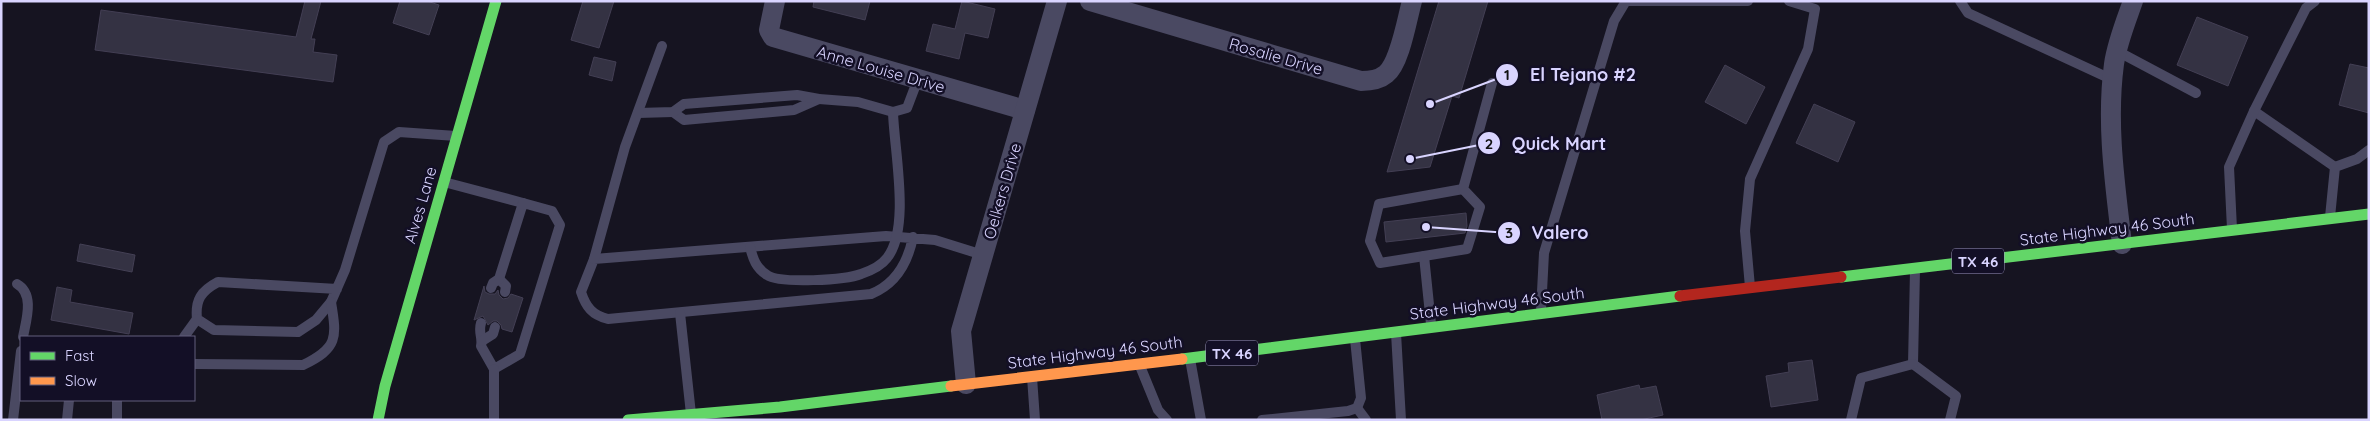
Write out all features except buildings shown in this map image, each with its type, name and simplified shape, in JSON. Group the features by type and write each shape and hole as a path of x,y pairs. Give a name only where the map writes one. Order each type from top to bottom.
{"main road":[{"name":"Alves Lane","path":"378,420 385,386 496,1"},
{"name":"State Highway 46 South","path":"628,420 780,407 1032,376 1140,365 1432,328 1541,312 1750,289 2369,214"}],"street":[{"name":"Anne Louise Drive","path":"775,1 768,30 773,37 1025,110"},
{"name":"Oelkers Drive","path":"966,384 961,331 1057,1"},
{"name":"Rosalie Drive","path":"1090,1 1361,82 1374,80 1387,74 1394,64 1412,1"},
{"path":"2122,244 2112,152 2110,110 2117,51 2133,1"}],"lane":[{"path":"1541,312 1544,253 1614,22 1626,1 1748,1"},
{"path":"1750,289 1744,231 1750,179 1808,49 1819,5 1789,1"},
{"path":"1960,1 1968,14 2113,80"},
{"path":"2232,230 2229,167 2254,111 2306,8 2315,1"},
{"path":"662,46 625,147 594,259 581,292 585,304 595,315 608,319 871,294 890,284 900,271 910,254 913,237"},
{"path":"2117,51 2196,93"},
{"path":"638,114 673,112 684,104 797,95 858,102 893,112 907,108 918,79"},
{"path":"1463,189 1492,84"},
{"path":"673,112 684,120 794,110 819,99"},
{"path":"2254,111 2335,167"},
{"path":"750,247 757,267 769,276 782,280 805,281 859,275 872,270 887,258 896,237 901,208 893,112"},
{"path":"197,319 214,330 298,332 316,320 331,302 346,270 384,142 399,132 457,136"},
{"path":"2335,167 2357,159 2369,150"},
{"path":"2330,219 2335,167"},
{"path":"443,181 552,211 560,225 520,354 494,369"},
{"path":"1463,189 1480,207 1467,249 1380,263 1370,242 1379,204 1463,189"},
{"path":"492,288 493,283 499,279 523,203"},
{"path":"594,259 896,237 934,240 983,255"},
{"path":"1424,256 1432,328"},
{"path":"1913,364 1915,269"},
{"path":"499,279 506,286 504,292"},
{"path":"185,336 197,319 195,304 204,290 218,282 337,288"},
{"path":"17,284 27,294 28,306 23,336"},
{"path":"195,364 303,365 318,358 332,344 336,330 331,302"},
{"path":"680,313 691,414"},
{"path":"481,322 478,332 482,341 481,346 494,369 494,420"},
{"path":"482,341 492,334 494,327"},
{"path":"1396,332 1401,420"},
{"path":"1262,420 1311,417 1357,408 1361,398 1355,338"},
{"path":"1190,358 1201,420"},
{"path":"13,420 20,360"},
{"path":"1851,420 1861,378 1913,364"},
{"path":"1913,364 1956,396 1950,420"},
{"path":"1140,365 1158,410 1167,420"},
{"path":"1032,376 1034,420"},
{"path":"66,420 69,401"},
{"path":"117,420 118,401"},
{"path":"1357,408 1366,420"}],"traffic: fast":[{"path":"378,420 385,386 496,1"},
{"path":"1841,277 2369,214"},
{"path":"1182,359 1680,296"},
{"path":"628,420 780,407 951,386"}],"traffic: slow":[{"path":"951,386 1182,359"}],"traffic: jam":[{"path":"1680,296 1841,277"}],"place":[{"name":"El Tejano #2","path":"1430,104"},
{"name":"Quick Mart","path":"1410,159"},
{"name":"Valero","path":"1426,227"}]}
